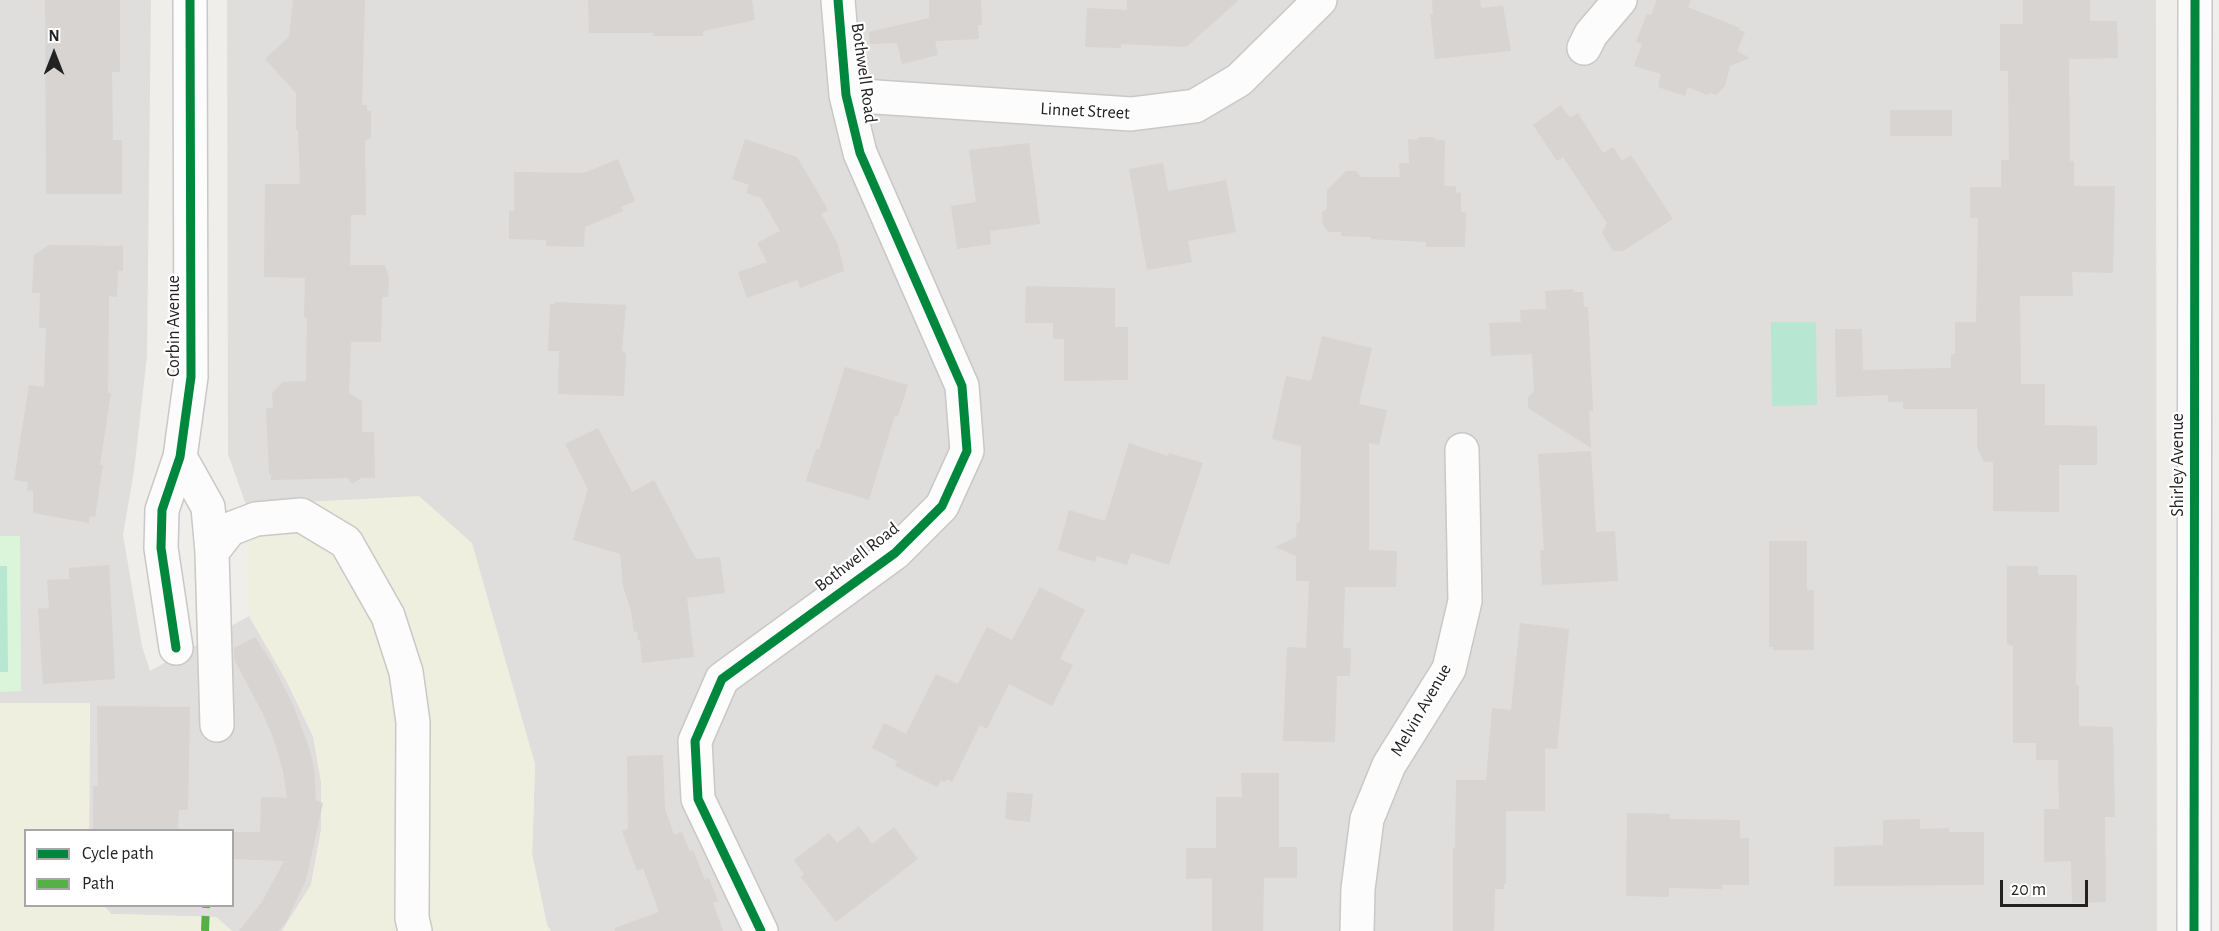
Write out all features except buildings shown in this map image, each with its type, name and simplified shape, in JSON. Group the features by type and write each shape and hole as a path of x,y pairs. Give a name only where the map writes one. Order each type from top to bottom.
{"street":[{"name":"Corbin Avenue","path":"176,648 161,538 162,510 180,457 191,377 190,0"},
{"name":"Bothwell Road","path":"761,931 698,799 695,741 722,679 895,553 942,506 967,451 962,386 860,153 846,95 838,0"},
{"name":"Linnet Street","path":"846,95 1131,114 1195,105 1239,80 1320,0"},
{"path":"1584,48 1591,34 1620,0"},
{"name":"Shirley Avenue","path":"2195,0 2207,437 2198,927"},
{"name":"Melvin Avenue","path":"1357,931 1358,889 1367,819 1389,765 1449,669 1464,601 1462,450"},
{"path":"180,457 208,507 212,552 217,725"},
{"path":"212,552 230,529 256,519 301,515 346,542 388,616 406,672 413,722 412,918 415,931"}],"shaded area":[{"path":"0,0 151,0 147,356 134,471 123,535 142,646 150,671 249,616 286,680 313,736 321,781 321,831 311,885 282,931 232,931 216,917 111,914 105,907 234,907 234,829 89,829 90,703 0,703"},
{"path":"227,0 2156,0 2157,931 551,931 547,925 532,854 535,764 246,505 228,454"}],"green space":[{"path":"1771,322 1816,322 1817,405 1772,406"},
{"path":"419,496 472,543 535,764 532,854 547,925 551,931 282,931 311,885 321,831 321,781 313,736 286,680 249,616 246,505"},
{"path":"0,536 20,536 21,691 0,692"},
{"path":"0,566 7,566 8,672 0,672"},
{"path":"0,703 90,703 89,829 24,829 24,907 105,907 111,914 216,917 232,931 0,931"}],"marked path":[{"path":"205,931 206,907"}],"cycle path":[{"path":"176,648 161,548 162,510 180,457 191,377 190,0"},
{"path":"761,931 698,799 695,741 722,679 895,553 942,506 967,451 962,386 860,153 846,95 838,0"},
{"path":"2194,931 2195,0"}]}
